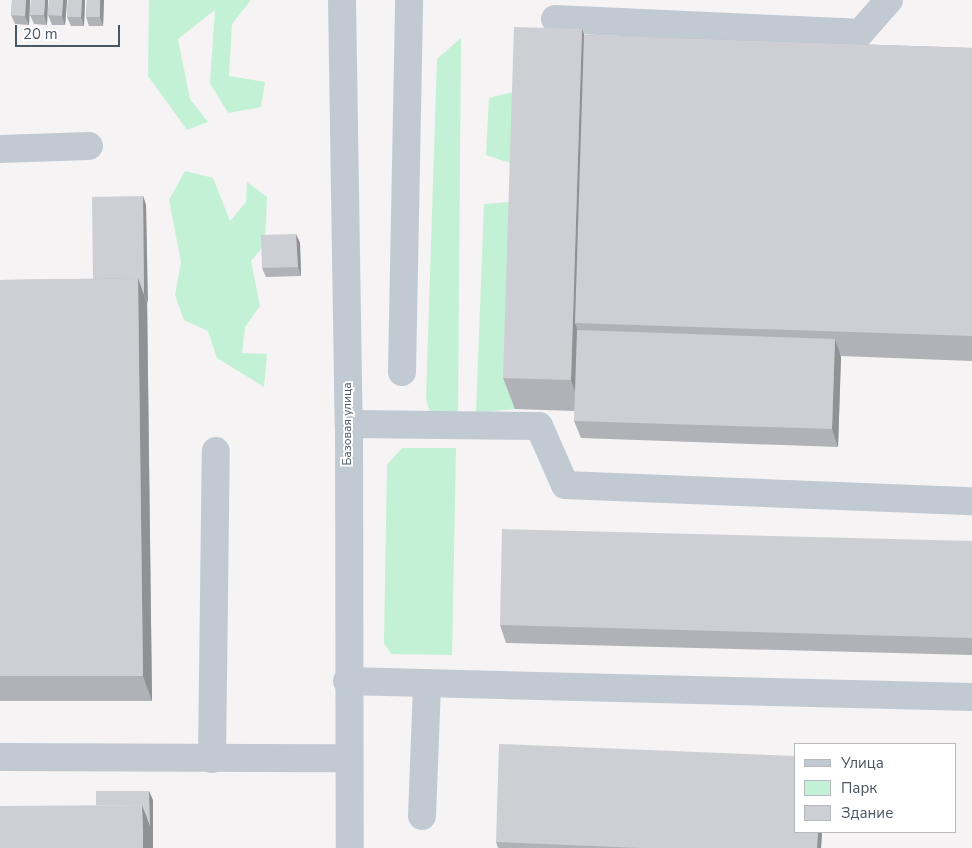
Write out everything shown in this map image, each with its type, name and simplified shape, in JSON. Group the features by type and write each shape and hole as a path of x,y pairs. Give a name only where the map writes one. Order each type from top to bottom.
{"street":[{"name":"Базовая улица","path":"342,0 348,424 347,681 350,848"},
{"path":"402,372 410,0"},
{"path":"555,20 860,33 890,0"},
{"path":"0,149 89,146"},
{"path":"348,424 539,426 564,485 972,502"},
{"path":"212,759 216,451"},
{"path":"347,681 972,697"},
{"path":"422,816 427,683"},
{"path":"0,757 348,758"}],"green space":[{"path":"149,0 251,0 232,24 229,76 265,82 261,107 228,113 210,83 215,10 178,39 190,99 208,122 187,130 148,76"},
{"path":"461,38 458,412 430,412 426,399 437,59"},
{"path":"525,89 522,167 486,155 489,98"},
{"path":"185,171 213,178 230,221 246,202 247,182 267,197 265,244 251,261 260,306 245,327 242,353 267,354 264,387 217,358 208,331 184,320 175,295 181,262 169,200"},
{"path":"521,201 515,409 476,413 484,204"},
{"path":"402,448 456,448 452,655 391,654 384,643 387,465"}],"building":[{"path":"12,0 26,0 25,16 11,15"},
{"path":"31,0 45,0 44,15 30,15"},
{"path":"49,0 63,0 62,16 48,15"},
{"path":"68,0 82,0 81,17 67,17"},
{"path":"87,0 100,0 100,17 86,17"},
{"path":"514,27 582,29 571,380 503,378"},
{"path":"584,35 972,48 972,336 575,323"},
{"path":"143,196 144,294 138,278 93,279 92,197"},
{"path":"296,234 298,267 262,268 261,235"},
{"path":"138,278 143,676 0,676 0,280"},
{"path":"577,330 835,339 832,429 574,421"},
{"path":"502,529 972,541 972,638 500,625"},
{"path":"499,744 794,756 794,833 818,833 817,848 640,848 496,842"},
{"path":"96,791 149,791 150,826 142,805 96,805"},
{"path":"142,805 143,848 0,848 0,806"}]}
